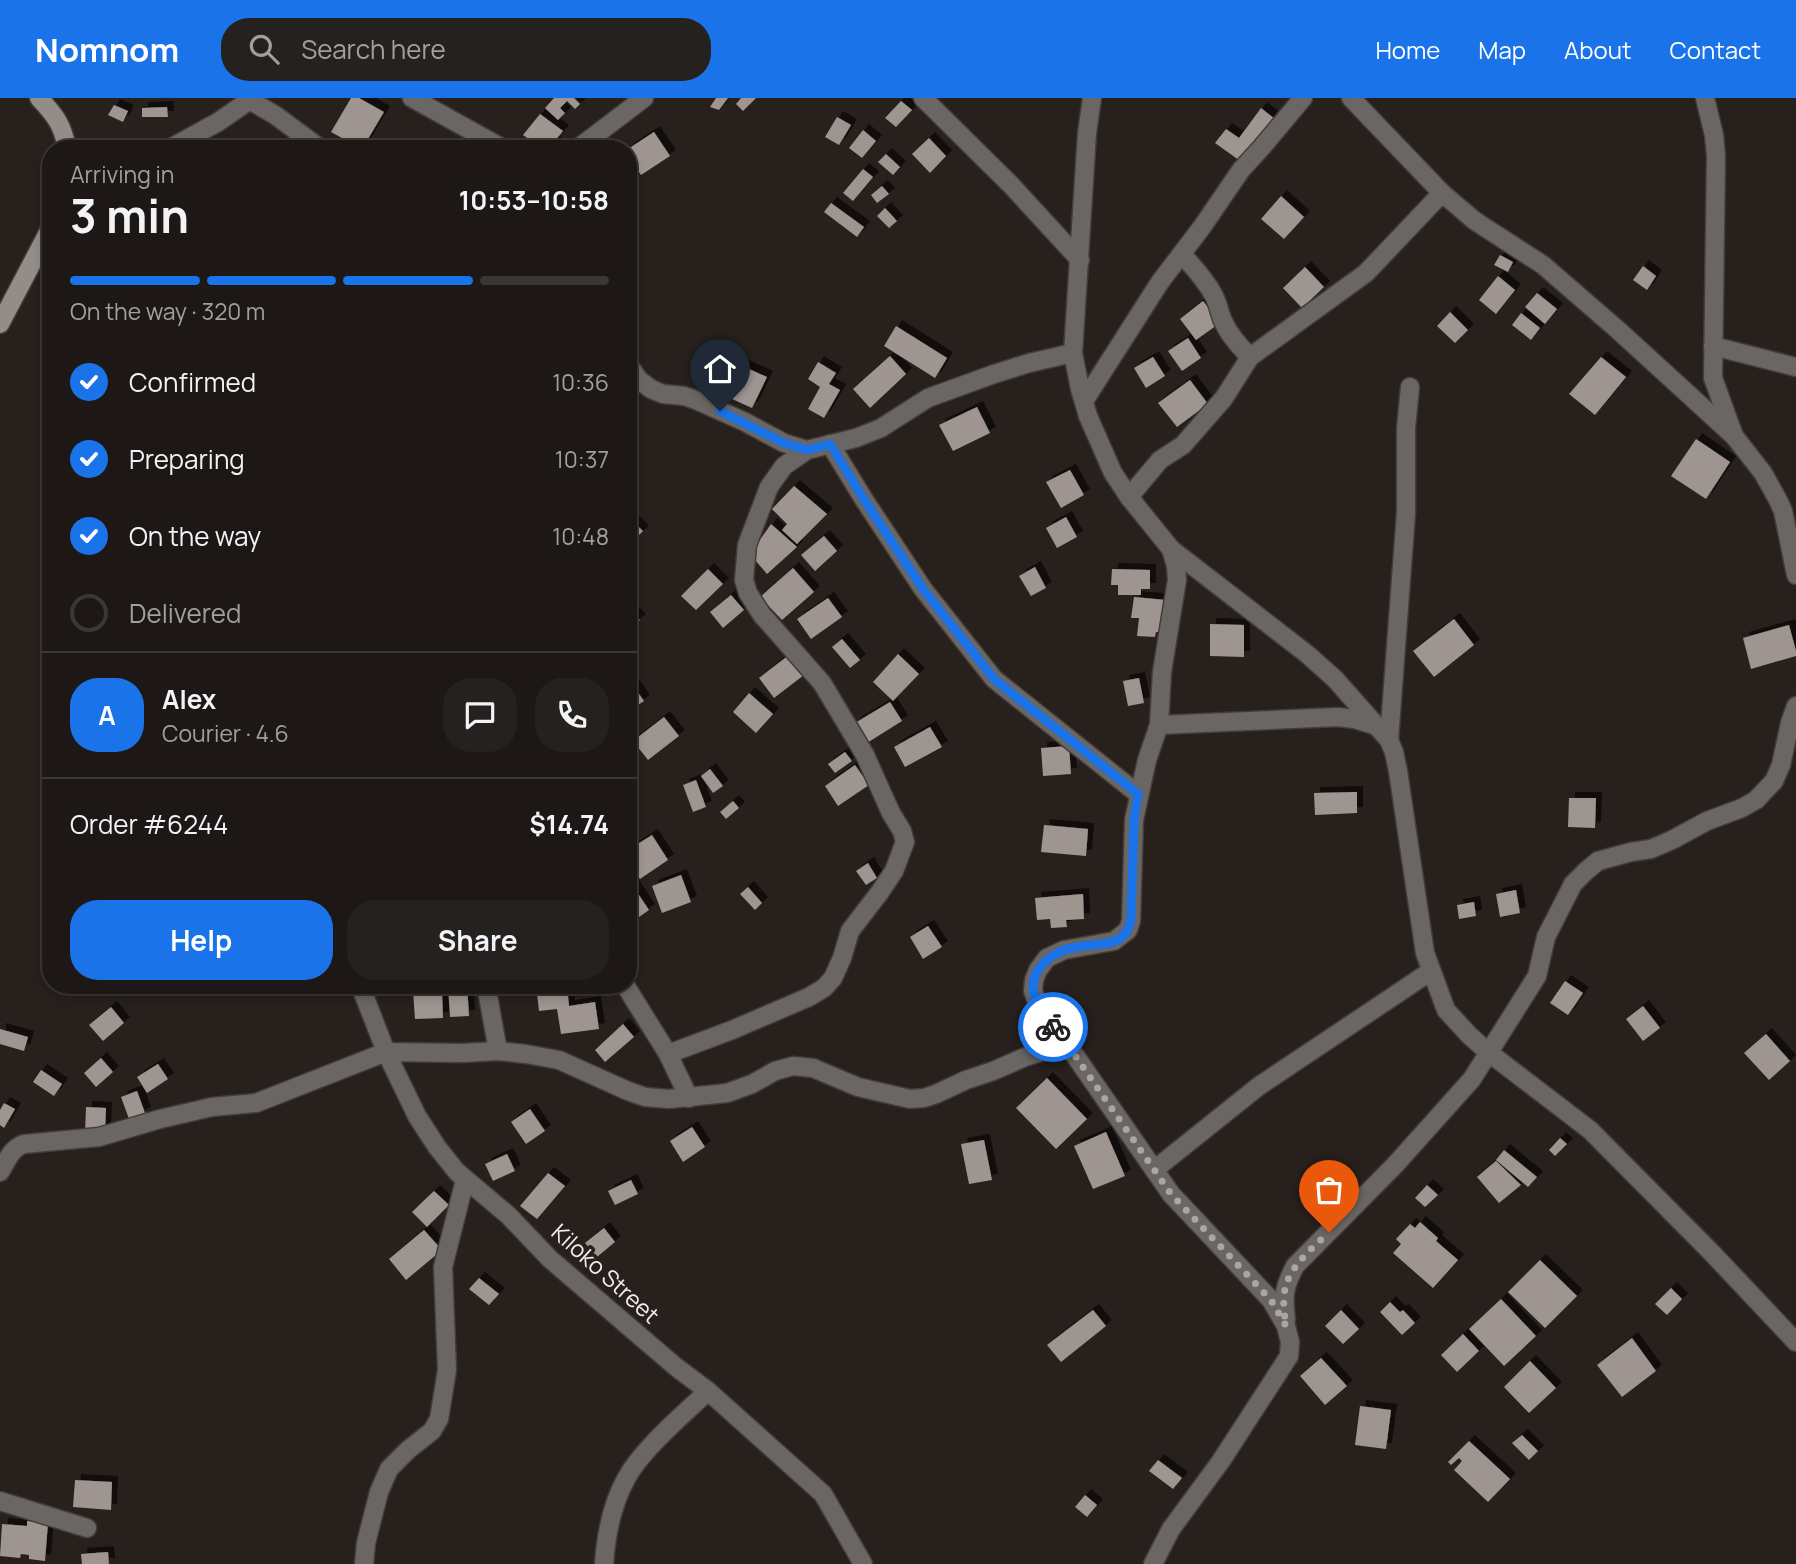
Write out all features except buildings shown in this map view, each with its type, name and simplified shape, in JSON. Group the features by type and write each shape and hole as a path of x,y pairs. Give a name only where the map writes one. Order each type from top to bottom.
{"main road":[{"path":"38,98 57,117 66,140"},
{"path":"0,324 42,244"}],"street":[{"path":"55,98 57,117"},
{"path":"412,98 488,140"},
{"path":"589,140 644,98"},
{"path":"923,98 1011,185 1080,260"},
{"path":"1093,98 1087,133 1073,353 1084,401 1113,472 1129,497 1171,549 1307,654 1335,679 1383,733 1394,752 1398,771 1425,953 1446,1010 1488,1052 1590,1130 1695,1235 1796,1342"},
{"path":"1084,401 1160,282 1241,170 1303,98"},
{"path":"1351,98 1442,193 1475,221 1543,265 1734,436 1763,473 1783,511 1796,575"},
{"path":"1705,98 1716,156 1713,378 1734,436"},
{"path":"185,140 252,99 309,140"},
{"path":"1129,497 1160,460 1183,445 1224,398 1250,357 1366,274 1442,193"},
{"path":"1182,254 1206,281 1216,298 1227,329 1250,357"},
{"path":"1713,346 1796,367"},
{"path":"667,1054 732,1030 824,988 833,978 850,931 894,871 905,842 865,755 822,683 762,615 748,593 744,580 747,545 769,487 784,466 807,450 856,438 881,428 928,398 1029,363 1073,353"},
{"path":"637,377 651,389 696,400 784,443 807,450"},
{"path":"1383,733 1406,513 1406,428 1410,387"},
{"path":"830,444 923,589 994,679 1138,794"},
{"path":"1171,549 1177,580 1164,661 1159,725 1138,794 1134,820 1131,920 1128,930 1114,942 1078,946 1047,958 1038,970 1033,991 1046,1018 1171,1194 1271,1300 1286,1326"},
{"path":"1153,1564 1171,1529 1222,1461 1289,1356 1290,1342 1283,1296 1295,1266 1395,1165 1472,1079 1537,976 1546,937 1573,884 1598,861 1623,853 1651,849 1672,841 1707,821 1756,800 1774,781 1781,765 1796,706"},
{"path":"1159,725 1338,717 1354,719 1383,733"},
{"path":"1154,1170 1259,1086 1431,971"},
{"name":"Kiloko Street","path":"363,994 386,1052 417,1116 437,1147 465,1180 508,1215 550,1259 708,1391 823,1494 863,1564"},
{"path":"488,994 498,1051"},
{"path":"630,994 667,1054 689,1098"},
{"path":"0,1172 16,1146 99,1137 212,1107 256,1102 386,1052 498,1051 559,1060 628,1091 645,1097 669,1099 727,1093 752,1084 775,1071 793,1066 813,1068 859,1087 910,1099 936,1094 1025,1057 1067,1044"},
{"path":"363,1564 379,1492 389,1469 432,1431 439,1419 447,1370 443,1267 465,1180"},
{"path":"604,1564 612,1517 627,1477 647,1452 708,1391"},
{"path":"0,1501 87,1528"}],"way so far":[{"path":"1053,1027 1171,1194 1271,1300 1286,1326 1283,1296 1288,1280 1295,1266 1329,1232"}],"route":[{"path":"720,411 784,443 807,450 830,444 923,589 994,679 1138,794 1134,820 1131,920 1128,930 1114,942 1078,946 1047,958 1038,970 1033,991 1053,1027"}]}
